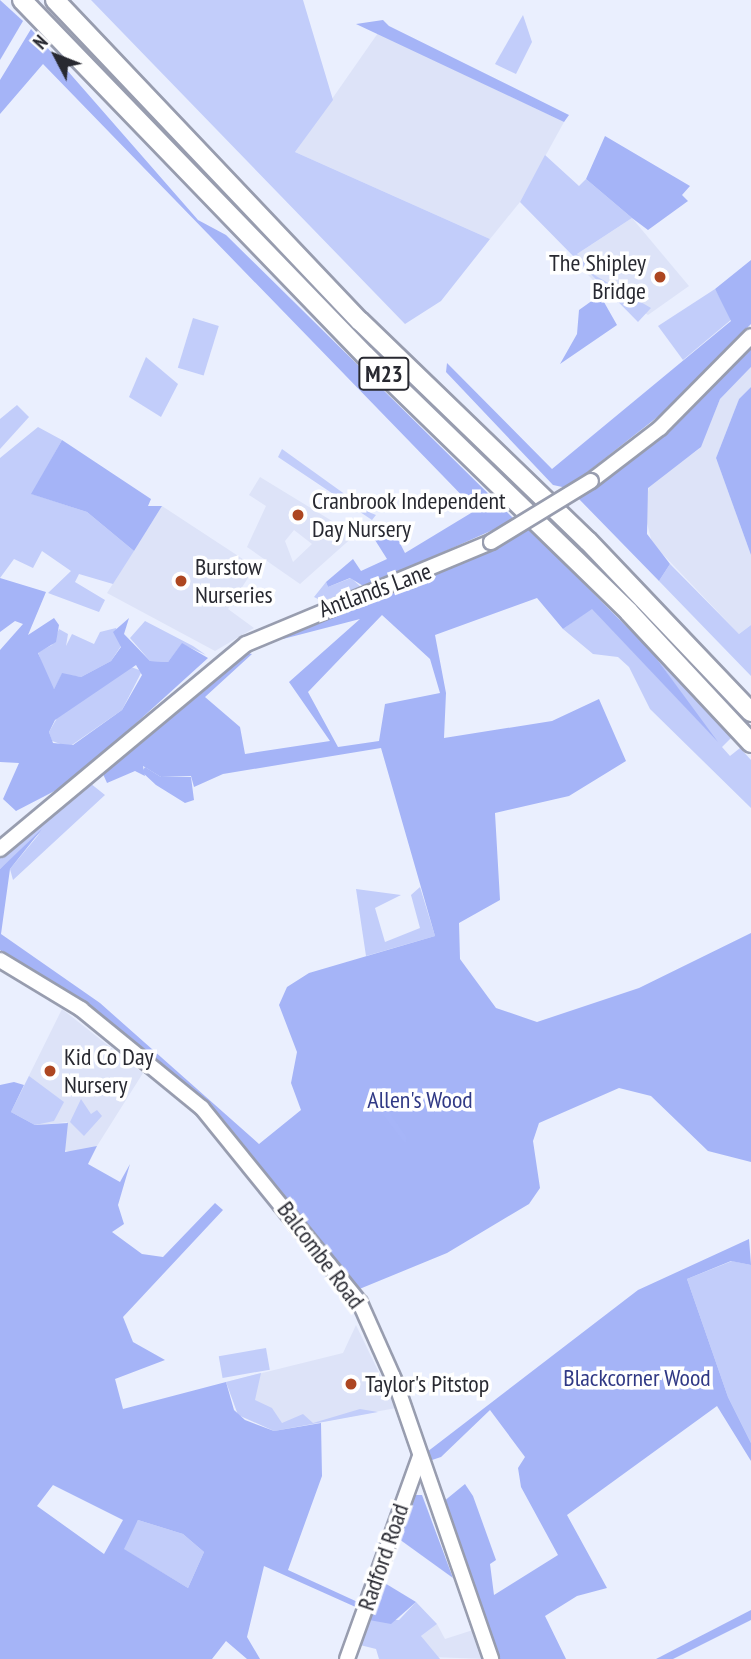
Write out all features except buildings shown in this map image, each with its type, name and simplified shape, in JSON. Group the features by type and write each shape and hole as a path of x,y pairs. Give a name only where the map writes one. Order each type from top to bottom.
{"highway":[{"name":"M23","path":"22,0 355,346 629,612 751,743"},
{"name":"M23","path":"55,0 360,321 597,550 751,712"}],"main road":[{"name":"Antlands Lane","path":"0,849 246,644 491,542 591,481 660,428 751,336"},
{"name":"Balcombe Road","path":"0,960 124,1041 202,1108 254,1168 363,1307 420,1456 491,1659"},
{"name":"Radford Road","path":"347,1659 420,1456"},
{"path":"407,1486 429,1486"}],"shaded area":[{"path":"91,0 303,0 333,100 295,152 490,239 441,301 405,324"},
{"path":"523,15 532,42 516,74 495,64"},
{"path":"378,33 564,122 520,202 490,239 295,152"},
{"path":"545,155 579,186 586,179 632,218 577,254 596,276 651,308 638,322 520,202"},
{"path":"632,218 689,286 648,315 594,281 571,258"},
{"path":"715,289 732,319 683,360 658,326"},
{"path":"193,318 219,326 204,376 178,368"},
{"path":"146,357 178,384 161,417 129,397"},
{"path":"751,367 751,387 739,399 716,458 751,555 751,625 739,634 652,543 645,515 649,485 699,449 720,399"},
{"path":"17,405 29,417 0,449 0,419"},
{"path":"38,427 62,440 32,494 87,512 134,551 113,584 79,574 75,582 105,600 99,612 48,593 71,571 42,551 33,568 14,559 0,578 0,458"},
{"path":"282,449 376,515 372,520 278,457"},
{"path":"260,477 355,535 300,584 247,547 266,506 249,495","holes":["294,530 312,544 293,562 285,541"]},
{"name":"Burstow Nurseries","path":"162,506 255,567 228,609 254,628 215,651 107,593"},
{"path":"670,564 739,634 751,625 751,676 659,581"},
{"path":"351,578 362,588 322,601 314,597 326,582 328,587"},
{"path":"592,608 710,733 651,651 665,665 731,738 722,747 730,756 740,748 751,760 751,808 650,709 629,667 618,657 593,654 563,629"},
{"path":"145,621 206,655 182,644 168,662 150,661 130,638"},
{"path":"116,628 121,646 111,661 81,677 62,674 54,689 49,685 38,652 52,645 59,629 68,634 66,646 72,634 94,644 100,632"},
{"path":"131,667 142,671 122,710 69,747 52,741 49,732 57,718"},
{"path":"145,767 161,777 191,777 194,800 185,803 156,785 142,772"},
{"path":"90,783 105,795 13,880 10,869 40,833 0,869 0,858"},
{"path":"420,887 435,936 366,956 356,889 401,895 375,908 385,942 420,928 411,895"},
{"path":"62,1009 143,1073 97,1146 78,1154 64,1150 67,1122 39,1125 11,1112"},
{"path":"29,1076 64,1102 54,1121 35,1125 11,1112"},
{"path":"377,1095 407,1138 405,1143 374,1103"},
{"path":"81,1099 91,1114 97,1110 102,1116 84,1136 70,1122"},
{"path":"732,1261 751,1265 751,1443 728,1397 687,1279"},
{"path":"356,1325 396,1408 274,1431 226,1382 343,1353"},
{"path":"266,1348 270,1370 223,1378 219,1356"},
{"path":"261,1373 255,1400 272,1408 282,1423 303,1414 313,1423 360,1409 378,1412 274,1431 238,1415 226,1382"},
{"path":"138,1520 183,1534 204,1552 188,1588 123,1549"},
{"path":"416,1602 437,1624 421,1636 440,1659 379,1659 376,1649 360,1645 369,1620 399,1620"},
{"path":"437,1624 445,1639 473,1630 485,1659 432,1657 421,1636"}],"green space":[{"path":"0,0 23,21 0,60"},
{"path":"383,20 389,26 569,115 564,122 356,24"},
{"path":"31,29 198,220 226,235 515,520 365,587 350,578 328,587 326,582 353,559 361,571 387,559 375,540 391,526 405,553 476,510 43,64 0,114 0,80"},
{"path":"605,136 690,186 682,195 688,201 648,230 632,218 586,179"},
{"path":"751,260 751,324 660,415 567,488 553,485 446,372 447,363 552,469 731,321 715,289"},
{"path":"600,295 617,325 560,364 577,334 579,310"},
{"path":"751,343 751,367 720,399 701,447 648,488 647,534 670,564 659,581 578,498 671,427"},
{"path":"751,387 751,555 716,458 739,399"},
{"path":"62,440 151,499 148,506 162,506 134,551 87,512 31,494"},
{"name":"Allen's Wood","path":"529,529 651,651 718,742 592,609 563,629 537,598 435,635 446,693 444,738 552,721 599,699 626,761 569,796 495,813 500,900 459,923 460,959 496,1008 537,1022 639,988 751,933 751,1162 708,1151 651,1096 619,1088 539,1123 533,1141 540,1188 529,1204 447,1253 357,1290 220,1115 92,1009 0,950 0,869 42,829 10,869 1,934 100,1003 259,1144 301,1110 291,1083 297,1052 279,1005 287,987 309,973 435,936 381,748 223,774 194,787 191,776 161,777 143,766 145,776 135,771 107,783 103,774 247,653 252,654 205,697 240,727 245,754 330,741 289,682 360,619 283,639 277,632 446,570","holes":["382,615 430,659 440,693 385,704 379,741 338,747 308,692"]},
{"path":"0,578 46,592 28,635 54,618 59,625 56,642 38,653 54,689 62,673 81,677 111,661 121,647 113,632 129,618 124,634 150,661 168,662 182,643 208,658 70,783 16,811 3,799 19,763 0,762 0,650 23,624 15,621 0,632","holes":["136,665 142,675 122,710 73,745 53,743 49,732 55,720"]},
{"path":"14,1082 24,1085 11,1112 35,1125 68,1123 65,1152 97,1146 88,1164 120,1182 130,1164 118,1205 124,1224 112,1232 142,1254 163,1257 215,1203 223,1210 123,1317 133,1342 165,1360 115,1379 123,1409 226,1382 234,1410 245,1420 274,1431 321,1423 322,1476 288,1570 362,1604 360,1609 264,1566 247,1637 260,1659 247,1659 226,1641 212,1659 0,1659 0,1085","holes":["53,1485 123,1520 104,1554 37,1506","138,1520 183,1534 204,1552 188,1588 124,1549"]},
{"name":"Blackcorner Wood","path":"749,1239 751,1265 731,1261 687,1279 728,1397 751,1443 751,1461 717,1406 567,1515 607,1588 577,1596 545,1616 566,1659 499,1659 443,1502 465,1484 473,1496 496,1560 490,1564 494,1595 558,1555 521,1487 518,1468 525,1457 490,1410 441,1457 429,1461 427,1452 638,1290"},
{"path":"414,1495 422,1495 453,1578 399,1539"},
{"path":"383,1582 416,1602 391,1624 369,1620"},
{"path":"751,1610 751,1620 673,1659 656,1659"}],"place":[{"name":"The Shipley Bridge","path":"660,277"},
{"name":"Cranbrook Independent Day Nursery","path":"298,515"},
{"name":"Burstow Nurseries","path":"181,581"},
{"name":"Kid Co Day Nursery","path":"50,1071"},
{"name":"Taylor's Pitstop","path":"351,1384"}]}
